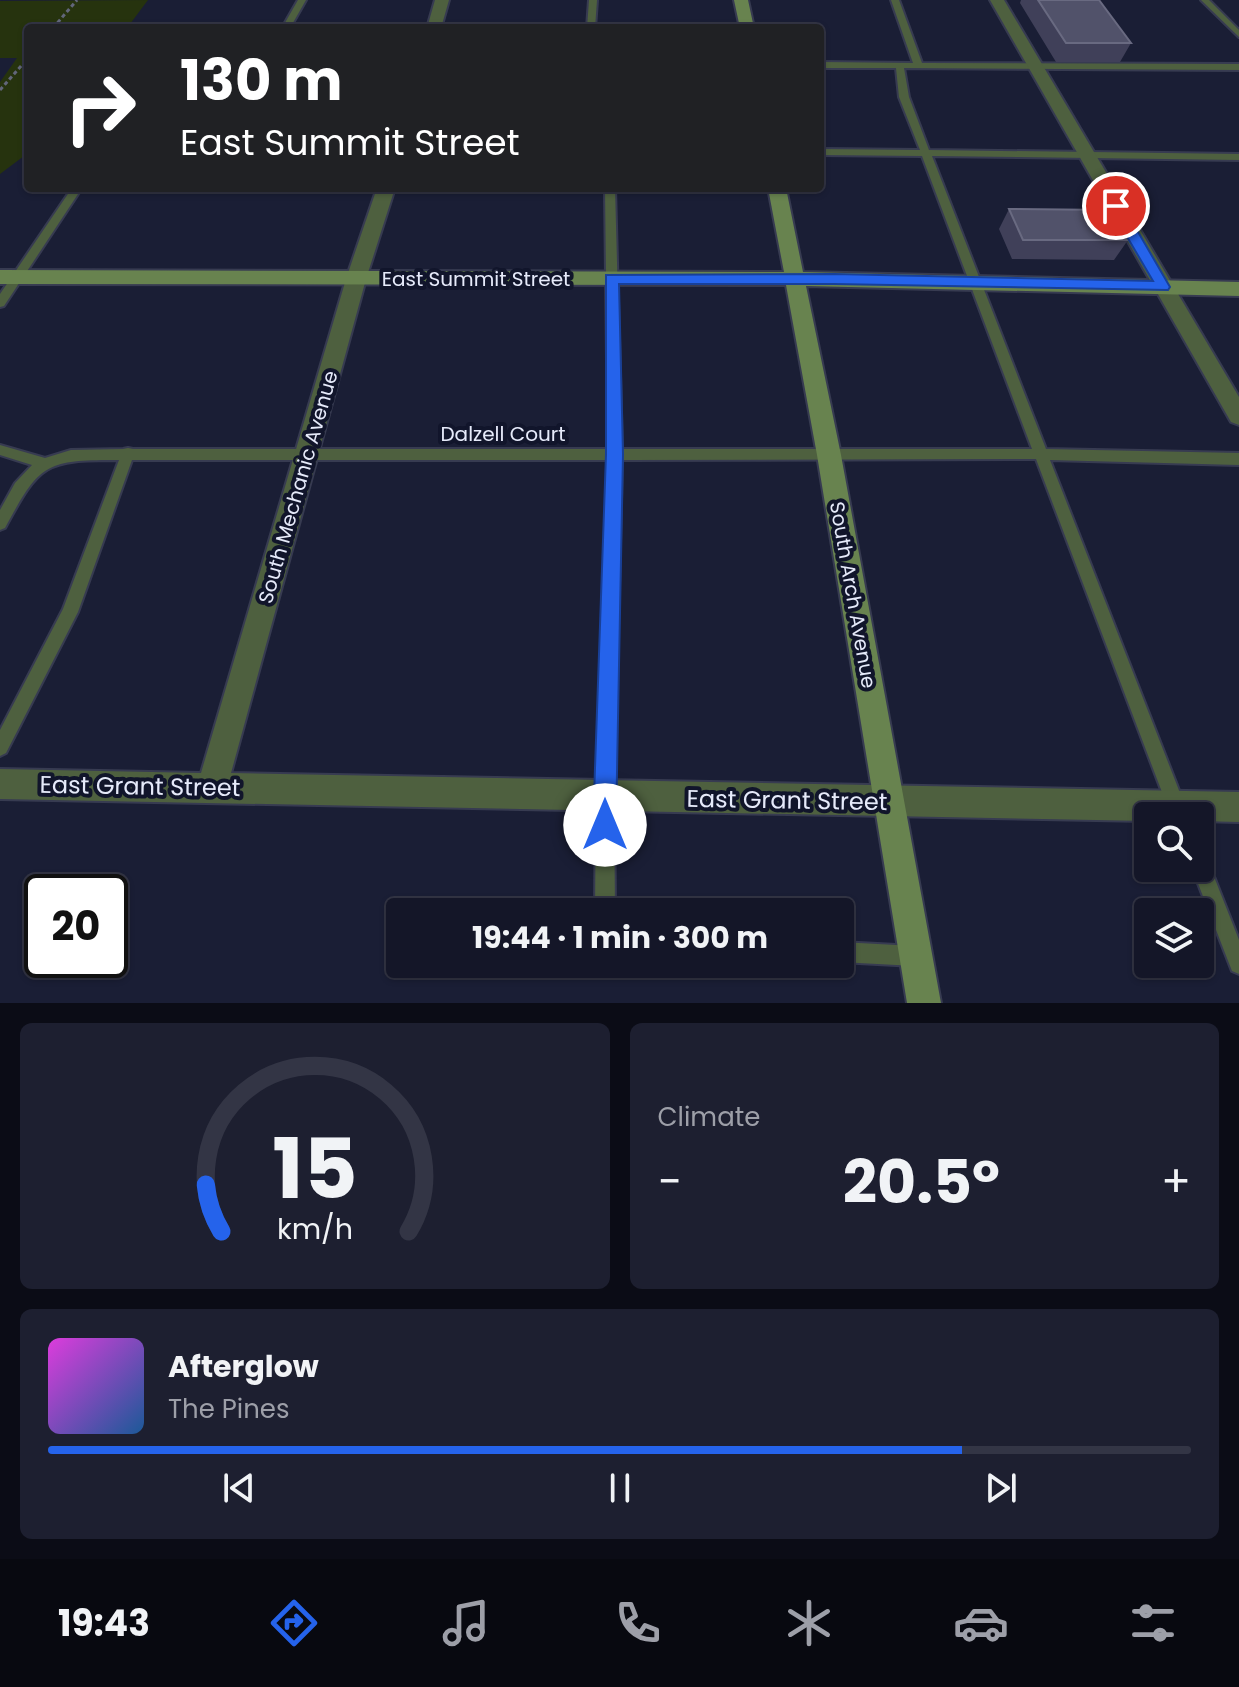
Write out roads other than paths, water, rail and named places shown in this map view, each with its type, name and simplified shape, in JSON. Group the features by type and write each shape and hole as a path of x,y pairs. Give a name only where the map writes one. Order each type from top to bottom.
{"street":[{"path":"435,24 442,0"},
{"path":"741,0 746,24"},
{"path":"997,0 1239,416"},
{"name":"South Mechanic Avenue","path":"212,787 309,454 356,279 385,192"},
{"name":"South Arch Avenue","path":"778,192 792,279 829,455 924,1003"},
{"name":"East Summit Street","path":"10,277 792,279 1239,289"},
{"name":"East Grant Street","path":"0,784 1134,810"},
{"name":"East Grant Street","path":"1214,809 1239,807"}],"lane":[{"path":"288,24 302,0"},
{"path":"591,24 593,0"},
{"path":"895,0 919,67"},
{"path":"1205,0 1239,35"},
{"path":"824,65 1239,67"},
{"path":"900,67 904,97 1175,802"},
{"path":"824,152 1239,157"},
{"path":"0,303 10,277 74,192"},
{"path":"605,898 615,454 610,192"},
{"path":"0,450 42,463 25,480 0,524"},
{"path":"0,747 70,612 128,453"},
{"name":"Dalzell Court","path":"42,463 71,455 128,453 1040,454 1239,459"},
{"path":"1206,882 1239,964"},
{"path":"854,953 915,956"}]}
